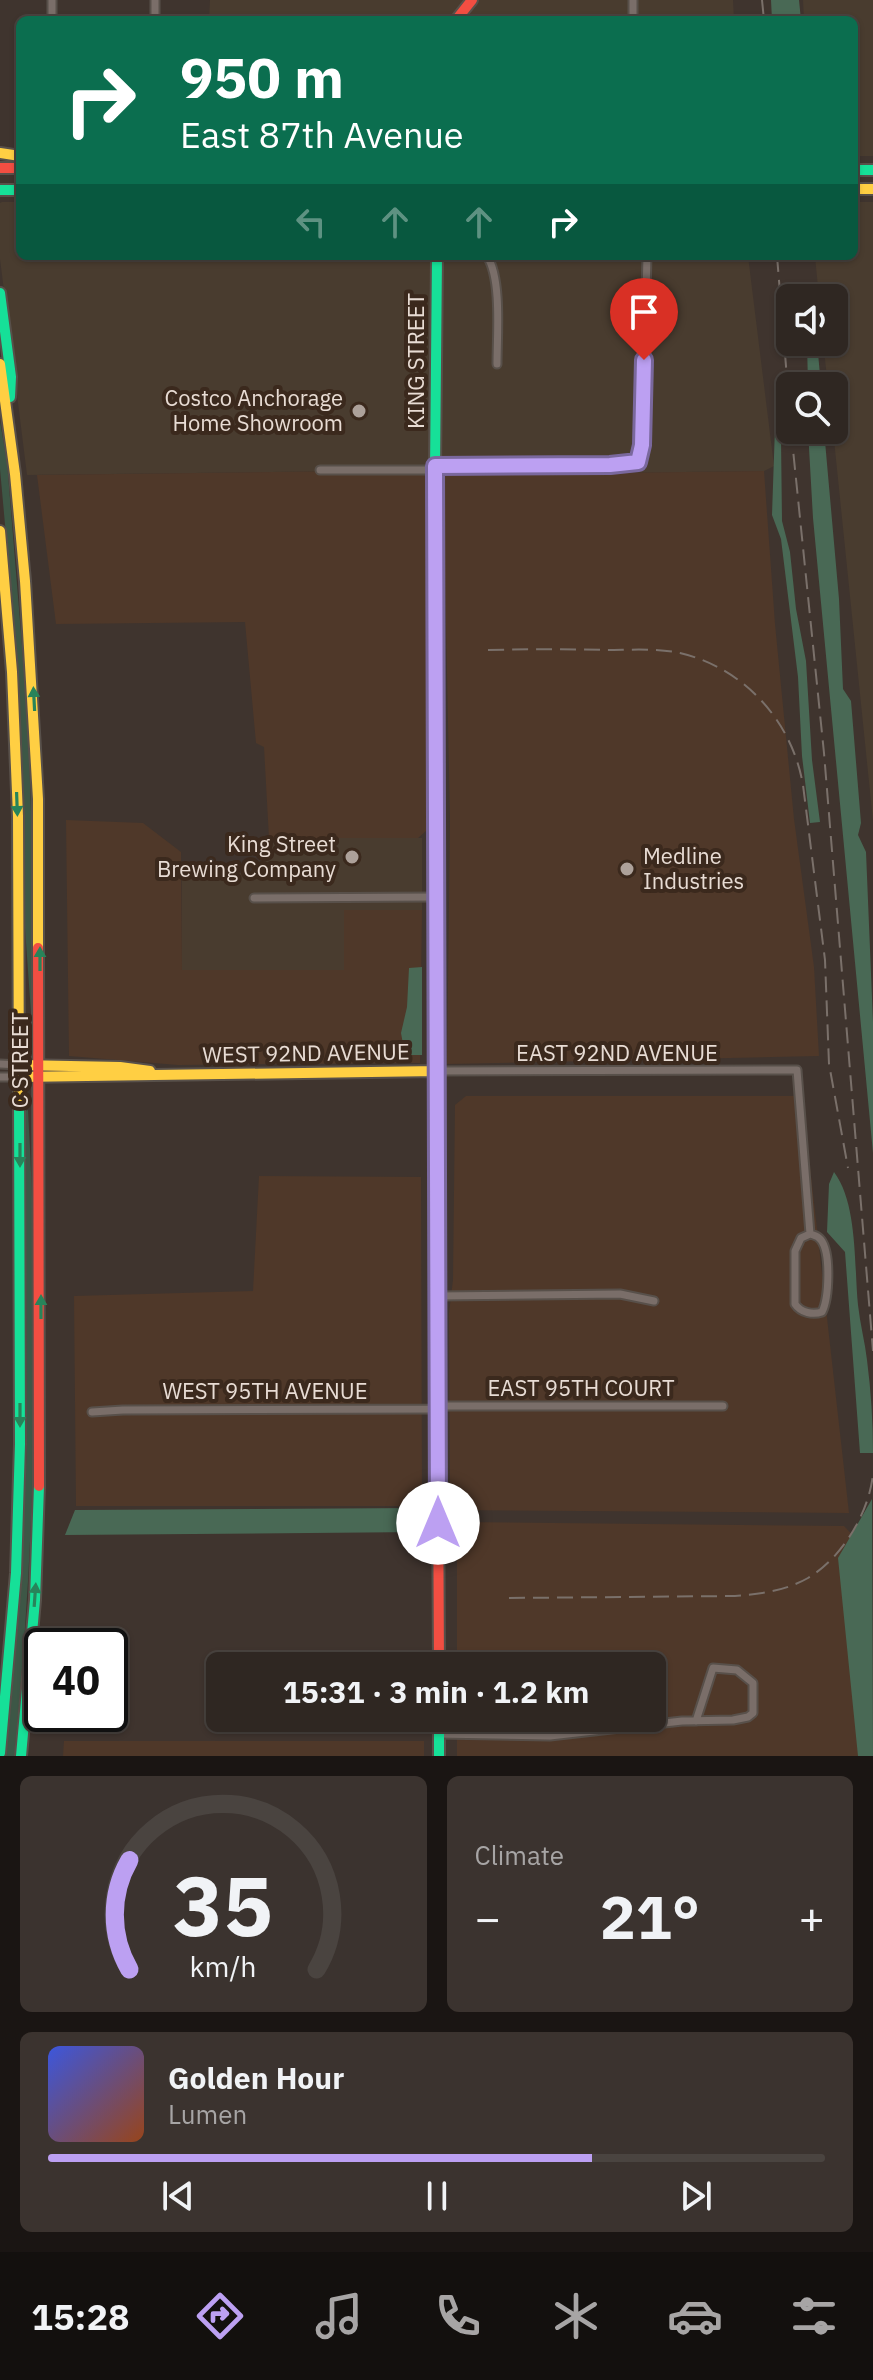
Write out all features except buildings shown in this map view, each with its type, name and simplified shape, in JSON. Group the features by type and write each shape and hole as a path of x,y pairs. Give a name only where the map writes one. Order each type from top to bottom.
{"main road":[{"path":"459,16 472,0"},
{"name":"KING STREET","path":"437,260 439,1652"},
{"path":"0,293 11,377 10,438"},
{"name":"C STREET","path":"0,364 25,581 38,799 40,1487 35,1600 21,1756"},
{"name":"C STREET","path":"0,531 15,735 20,1065 20,1468 13,1621 0,1753"},
{"name":"WEST 92ND AVENUE","path":"20,1065 120,1067 176,1075"},
{"name":"WEST 92ND AVENUE","path":"19,1077 437,1071"},
{"path":"439,1734 439,1756"}],"street":[{"path":"490,260 496,282 497,364"},
{"path":"320,470 638,462 642,445 647,260"},
{"path":"254,898 436,897"},
{"name":"WEST 92ND AVENUE","path":"0,1064 20,1065"},
{"name":"EAST 92ND AVENUE","path":"437,1071 797,1070 810,1234"},
{"name":"WEST 92ND AVENUE","path":"0,1077 19,1077"},
{"path":"810,1234 820,1239 826,1252 827,1300 822,1312 816,1314 801,1310 795,1304 795,1251 801,1238 810,1234"},
{"path":"437,1296 620,1294 654,1301"},
{"name":"EAST 95TH COURT","path":"438,1407 723,1406"},
{"name":"WEST 95TH AVENUE","path":"92,1412 438,1407"},
{"path":"439,1734 550,1736 733,1720 753,1713 753,1683 737,1670 713,1668 696,1721"}],"shaded area":[{"path":"210,0 733,0 734,16 209,16"},
{"path":"803,0 873,0 873,156 858,156 858,16 804,16"},
{"path":"16,202 16,260 748,260 774,466 764,471 443,475 427,470 27,475 0,259 0,203"},
{"path":"858,202 873,202 873,821 834,444 848,444 848,372 826,372 825,356 848,356 848,284 818,284 815,260 858,260"},
{"path":"427,470 426,831 418,838 269,838 264,747 256,743 245,622 56,624 37,475"},
{"path":"764,471 775,624 794,819 814,967 819,1056 447,1064 450,821 443,475"},
{"path":"66,820 143,823 181,852 182,970 344,970 344,910 422,910 420,1063 178,1065 69,1056"},
{"path":"263,838 422,838 422,910 344,910 344,970 182,970 182,873 262,873"},
{"path":"466,1096 802,1096 849,1513 450,1510 449,1313 453,1280 455,1105"},
{"path":"259,1176 421,1177 422,1506 76,1506 74,1296 253,1291"},
{"path":"457,1522 844,1526 862,1545 873,1756 457,1756 457,1732 666,1732 666,1652 457,1652"},
{"path":"64,1741 424,1741 424,1756 63,1756"}],"green space":[{"path":"771,0 799,0 801,16 772,16"},
{"path":"807,356 818,356 820,372 808,372"},
{"path":"0,421 7,462 28,719 34,1027 25,928 19,679 0,469"},
{"path":"775,427 776,444 781,444 782,521 790,552 806,661 812,760 820,822 810,823 802,756 798,677 781,539 772,515"},
{"path":"809,444 825,444 839,599 843,689 851,701 861,823 858,835 866,852 873,1022 873,1153 813,518"},
{"path":"422,967 422,1055 405,1055 401,1033 407,1007 409,968"},
{"path":"28,1110 34,1270 32,1509 16,1756 6,1756 20,1601 27,1443 25,1111"},
{"path":"834,1172 842,1185 851,1218 858,1305 870,1383 873,1453 860,1453 845,1252 827,1232 829,1184"},
{"path":"872,1499 873,1756 858,1756 838,1558"},
{"path":"418,1508 421,1532 65,1535 75,1510"}],"railway":[{"path":"762,0 764,16"},
{"path":"777,260 786,372"},
{"path":"792,444 824,753 873,1351"},
{"path":"488,650 662,650 680,653 703,660 744,684 776,719 788,739 803,785 825,960 829,1064 848,1168"},
{"path":"509,1598 735,1596 790,1586 808,1578 842,1547 860,1519 873,1474"}],"traffic: fast":[{"path":"858,170 873,170"},
{"path":"0,190 16,190"},
{"path":"437,260 437,931"},
{"path":"0,293 11,377 10,397"},
{"path":"0,1753 16,1573 20,1444 19,1102"},
{"path":"21,1756 35,1600 39,1486"},
{"path":"439,1732 439,1756"}],"traffic: slow":[{"path":"0,153 16,155"},
{"path":"858,189 873,189"},
{"path":"0,364 25,581 38,799 38,948"},
{"path":"0,531 12,672 18,816 19,1102"},
{"path":"437,931 438,1481"},
{"path":"20,1065 120,1067 150,1071"},
{"path":"19,1077 437,1071"}],"traffic: jam":[{"path":"459,16 472,0"},
{"path":"0,168 16,168"},
{"path":"38,948 39,1486"},
{"path":"438,1481 439,1652"}],"place":[{"name":"Costco Anchorage Home Showroom","path":"359,411"},
{"name":"King Street Brewing Company","path":"352,857"},
{"name":"Medline Industries","path":"627,869"}],"route":[{"path":"438,1523 435,466 610,465 638,462 642,445 644,360"}]}
